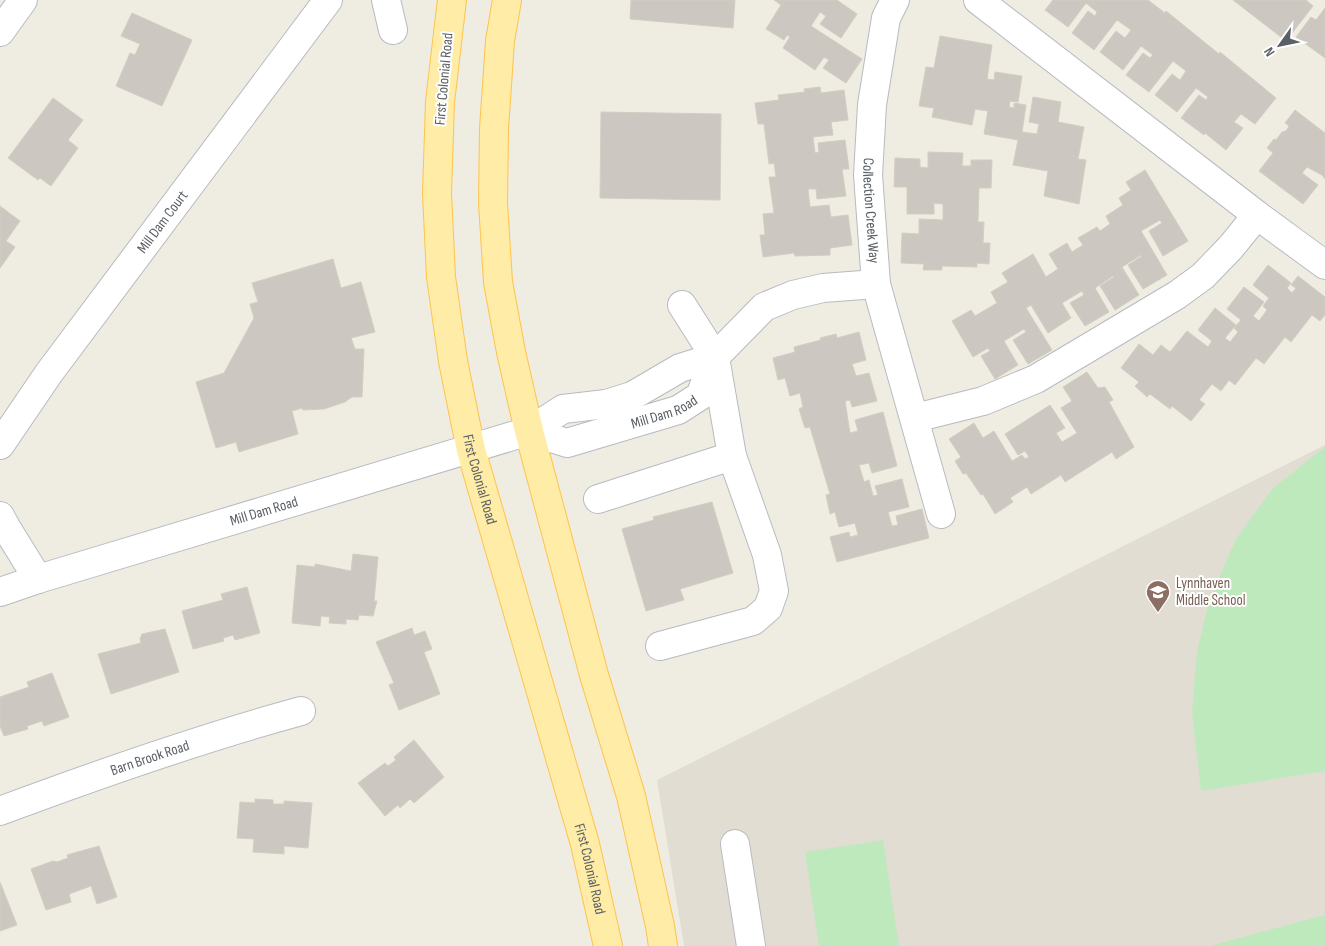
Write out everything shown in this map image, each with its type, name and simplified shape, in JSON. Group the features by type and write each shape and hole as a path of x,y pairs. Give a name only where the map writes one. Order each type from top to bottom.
{"main road":[{"name":"First Colonial Road","path":"452,0 440,102 436,193 441,277 453,361 471,450 585,844 608,946"},
{"path":"507,0 500,41 494,119 493,203 498,282 511,352 529,431 594,675 631,796 663,946"}],"street":[{"path":"0,32 23,0"},
{"name":"Mill Dam Court","path":"0,445 49,374 328,0"},
{"path":"386,0 393,30"},
{"name":"Collection Creek Way","path":"895,0 886,18 872,105 868,176 876,284 941,514"},
{"path":"978,0 1257,215 1325,265"},
{"path":"915,418 983,400 1036,379 1190,286 1231,247 1257,215"},
{"name":"Mill Dam Road","path":"0,592 471,450 529,431 563,409 606,404 632,396 680,368 715,357 764,307 793,295 823,288 876,284"},
{"path":"660,646 754,622 768,608 774,591 767,555 732,456 715,357 682,305"},
{"path":"598,499 732,456"},
{"path":"0,516 38,579"},
{"name":"Barn Brook Road","path":"0,811 127,764 301,711"},
{"path":"735,844 750,946"}],"shaded area":[{"name":"Lynnhaven Middle School","path":"1325,445 1325,946 684,946 657,780"}],"green space":[{"path":"1325,447 1325,771 1201,791 1192,712 1197,652 1209,601 1236,539 1273,488"},
{"path":"883,840 899,946 819,946 805,852"},
{"path":"1325,915 1325,946 1210,946"}],"building":[{"path":"631,0 735,0 733,28 630,19"},
{"path":"774,0 837,0 857,14 841,38 820,24 826,16 820,12 811,26 862,59 846,83 823,68 829,60 824,57 815,70 783,48 790,37 787,35 784,40 766,29 781,5"},
{"path":"1053,0 1148,0 1165,13 1166,11 1219,54 1220,52 1276,98 1255,124 1241,114 1234,122 1243,128 1226,150 1205,133 1204,135 1181,118 1199,95 1206,100 1208,97 1196,88 1177,112 1155,95 1172,74 1180,80 1186,71 1173,61 1149,92 1126,75 1143,53 1150,58 1153,55 1141,46 1123,70 1100,52 1116,31 1125,38 1131,30 1117,20 1094,50 1072,33 1088,11 1095,16 1097,12 1086,3 1068,27 1045,10"},
{"path":"1233,0 1306,0 1313,6 1286,41"},
{"path":"1325,8 1325,58 1296,37 1311,17 1316,20"},
{"path":"132,13 192,40 162,106 116,86 130,53 135,55 140,44 121,36"},
{"path":"940,36 992,45 987,79 994,80 995,72 1022,76 1018,102 1010,101 1009,107 1014,108 1014,103 1026,105 1022,132 1037,134 1039,124 1029,122 1033,97 1061,102 1058,122 1084,127 1078,159 1086,160 1079,204 1044,196 1048,171 1013,165 1018,140 984,134 988,111 975,109 972,125 932,117 934,108 919,106 926,67 934,68"},
{"path":"820,87 821,93 844,90 848,120 831,122 833,135 813,137 815,153 819,152 818,143 845,140 849,169 842,169 846,196 817,199 816,189 808,189 810,207 829,205 831,217 848,215 852,245 830,248 830,255 795,256 794,253 763,257 760,235 765,235 763,214 774,213 769,177 776,177 774,163 769,164 764,124 758,124 755,103 779,100 778,95 805,92 804,89"},
{"path":"53,98 83,120 68,140 78,148 51,186 40,178 38,180 8,158"},
{"path":"1295,110 1325,133 1325,179 1322,175 1307,167 1302,173 1318,185 1303,204 1259,171 1273,153 1267,148 1274,139 1276,140 1282,132 1286,131 1289,126 1285,123"},
{"path":"601,112 721,114 720,200 600,198"},
{"path":"928,152 963,153 962,166 971,166 971,160 992,160 991,188 979,188 978,222 984,222 983,243 990,243 989,264 977,263 977,267 942,266 942,270 923,270 924,264 901,263 902,233 919,234 919,219 943,220 943,204 934,203 934,214 907,214 907,187 894,187 895,158 920,159 920,167 928,168"},
{"path":"1145,170 1188,241 1163,256 1149,231 1162,223 1160,220 1141,231 1167,275 1143,289 1128,265 1141,255 1122,267 1139,295 1115,310 1100,286 1113,276 1095,288 1109,312 1085,326 1070,303 1084,295 1082,291 1062,303 1071,318 1048,333 1031,305 1026,308 1052,350 1028,364 1013,340 1026,332 1024,329 1004,341 1018,365 995,379 981,356 990,351 988,348 973,357 952,321 971,310 975,316 997,303 991,292 1008,282 1002,273 1033,254 1046,277 1058,269 1049,254 1067,243 1072,252 1083,245 1078,238 1097,227 1100,231 1110,224 1106,216 1123,205 1119,198 1131,190 1126,182"},
{"path":"0,206 20,221 6,241 15,247 0,268"},
{"path":"333,259 341,288 361,282 375,332 351,338 355,349 364,349 362,397 352,397 345,402 324,409 303,410 302,408 292,411 298,434 239,452 236,442 216,448 196,382 224,373 254,318 250,304 258,302 252,283"},
{"path":"1268,265 1291,283 1287,288 1292,293 1296,288 1291,285 1298,276 1325,297 1325,315 1320,321 1312,315 1291,342 1285,337 1264,364 1256,358 1235,385 1229,380 1221,391 1212,384 1199,400 1205,404 1191,421 1172,406 1170,409 1150,394 1147,397 1135,386 1139,382 1121,368 1139,344 1153,355 1161,345 1170,352 1187,331 1208,347 1212,341 1198,330 1215,308 1236,325 1225,338 1230,342 1238,332 1234,328 1241,320 1227,309 1244,287 1264,302 1253,316 1259,321 1267,310 1263,306 1269,298 1253,285"},
{"path":"859,332 866,360 852,364 856,376 869,373 877,401 852,407 850,400 845,401 850,433 858,431 855,420 883,412 897,466 872,473 869,463 859,465 864,482 869,480 873,496 878,495 875,486 902,479 909,507 888,512 892,526 898,525 896,516 922,509 929,538 837,562 830,537 849,532 850,537 858,535 855,523 839,527 835,512 830,514 826,495 830,494 810,427 805,428 799,409 803,407 800,393 790,396 785,378 778,380 773,358 795,352 794,347 821,340 820,338 836,334 837,338"},
{"path":"1087,372 1098,388 1105,387 1113,400 1109,402 1134,447 1116,459 1112,452 1065,482 1061,475 1031,494 1027,487 1010,498 1013,502 995,514 983,494 981,495 966,473 963,474 955,461 961,457 949,439 974,423 983,438 994,431 1012,461 1022,455 1025,459 1029,457 1025,451 1018,455 1005,434 1050,405 1065,428 1056,433 1062,442 1077,433 1061,408 1072,401 1063,387"},
{"path":"712,502 733,573 680,589 684,600 646,611 622,529 654,520 653,517"},
{"path":"353,554 378,557 374,601 377,601 373,616 359,615 358,620 346,619 346,624 329,623 330,617 321,616 320,626 292,623 297,565 315,567 315,564 351,571"},
{"path":"247,587 260,633 235,640 233,635 223,638 224,641 193,649 182,611 223,600 221,594"},
{"path":"412,628 414,635 425,631 432,649 424,652 440,694 399,710 389,685 394,683 376,642"},
{"path":"165,629 179,672 111,694 98,654 141,643 142,634"},
{"path":"52,673 69,717 44,726 42,721 27,726 28,729 4,736 0,726 0,697 29,687 27,682"},
{"path":"414,740 444,777 414,803 410,799 400,808 398,805 385,816 358,783 385,763 388,766 396,760 394,757"},
{"path":"255,799 273,800 273,804 284,804 284,801 312,803 308,848 284,846 284,854 253,852 254,839 237,838 240,802 255,803"},
{"path":"99,846 117,897 97,904 91,886 69,894 71,902 46,910 31,869 68,858 67,855"},
{"path":"0,882 17,925 0,931"}],"place":[{"name":"Lynnhaven Middle School","path":"1158,613"}]}
